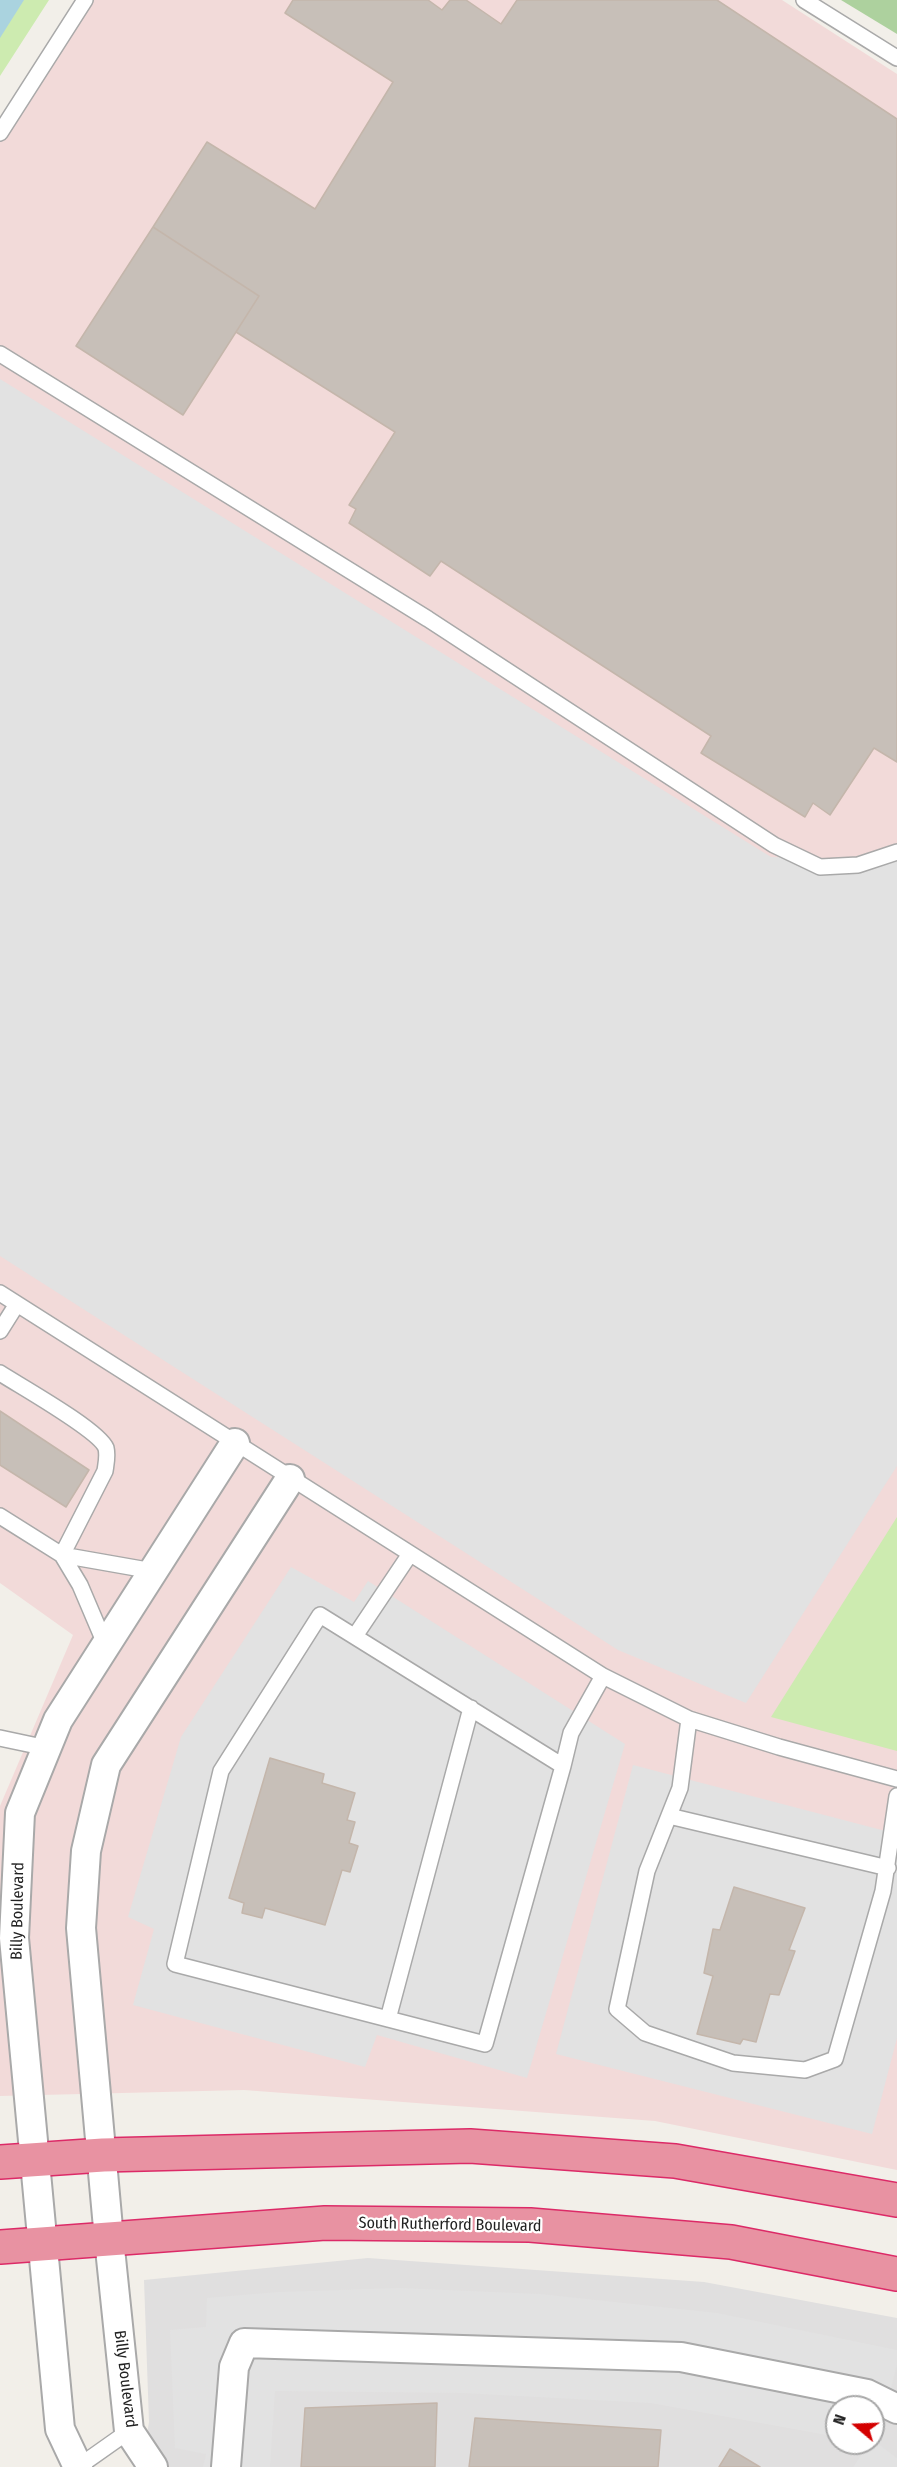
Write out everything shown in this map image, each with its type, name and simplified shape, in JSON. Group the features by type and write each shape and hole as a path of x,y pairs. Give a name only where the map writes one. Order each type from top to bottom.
{"highway":[{"path":"0,2162 103,2155 471,2146 675,2160 897,2200"},
{"name":"South Rutherford Boulevard","path":"0,2247 325,2223 530,2225 731,2242 897,2274"}],"street":[{"name":"Billy Boulevard","path":"78,2467 60,2429 14,1938 20,1813 58,1720 235,1443"},
{"name":"Billy Boulevard","path":"153,2467 129,2431 81,1928 86,1851 106,1765 291,1479"},
{"path":"226,2467 234,2367 244,2343 681,2357 867,2394 897,2409"}],"lane":[{"path":"0,133 85,0"},
{"path":"804,0 897,58"},
{"path":"0,354 428,620 774,845 820,867 858,865 897,852"},
{"path":"0,1293 603,1676 689,1719 779,1747 897,1779"},
{"path":"0,1331 17,1304"},
{"path":"0,1373 92,1432 105,1447 107,1457 105,1471 62,1555"},
{"path":"0,1516 62,1555 153,1571"},
{"path":"355,1636 410,1554"},
{"path":"62,1555 80,1585 106,1646"},
{"path":"563,1766 320,1615 221,1771 175,1964 485,2044 563,1766 571,1733 603,1676"},
{"path":"388,2019 471,1708"},
{"path":"689,1719 680,1788 647,1871 617,2009 645,2033 733,2063 805,2070 835,2058 888,1868 897,1797"},
{"path":"0,1738 47,1748"},
{"path":"669,1816 888,1868"},
{"path":"78,2467 129,2431"}],"shaded area":[{"path":"90,0 782,0 897,74 897,2170 655,2121 244,2090 0,2096 0,1806 73,1635 0,1583 0,142"},
{"path":"0,379 771,857 897,861 897,1466 746,1703 618,1650 0,1256"},
{"path":"291,1567 354,1602 368,1581 625,1744 527,2078 377,2035 365,2067 133,2005 154,1929 128,1917 181,1737"},
{"path":"633,1765 897,1834 897,2038 872,2134 556,2054"},
{"path":"368,2258 704,2282 897,2318 897,2467 142,2467 149,2422 144,2280"},
{"path":"400,2288 540,2294 717,2313 897,2350 897,2364 885,2414 885,2395 825,2395 825,2435 650,2403 462,2393 275,2391 270,2467 203,2467 206,2454 175,2448 170,2330 206,2327 207,2298 279,2292"},
{"path":"885,2449 897,2458 897,2467 853,2467 861,2455 885,2455"}],"green space":[{"path":"0,0 49,0 0,76"},
{"path":"841,0 897,0 897,34"},
{"path":"897,1517 897,1751 771,1717"}],"water":[{"path":"0,0 24,0 0,38"}],"building":[{"path":"293,0 428,0 442,10 450,0 466,0 501,24 517,0 717,0 897,119 897,762 874,748 830,815 813,803 805,817 701,753 711,736 441,561 430,576 349,523 356,509 349,505 395,432 236,332 259,296 153,227 207,142 315,209 393,82 285,13"},
{"path":"153,227 259,296 183,415 76,346"},
{"path":"0,1411 89,1470 66,1507 0,1465"},
{"path":"270,1758 324,1774 322,1783 355,1793 347,1820 355,1822 349,1843 358,1846 350,1872 342,1870 325,1925 265,1908 262,1918 242,1913 244,1903 229,1898"},
{"path":"734,1887 805,1908 789,1950 795,1951 779,1995 770,1994 756,2042 743,2039 740,2044 697,2034 713,1976 704,1973 713,1929 720,1930"},
{"path":"437,2403 435,2467 301,2467 305,2408"},
{"path":"475,2418 661,2430 658,2467 469,2467"},
{"path":"730,2449 760,2467 719,2467"}]}
